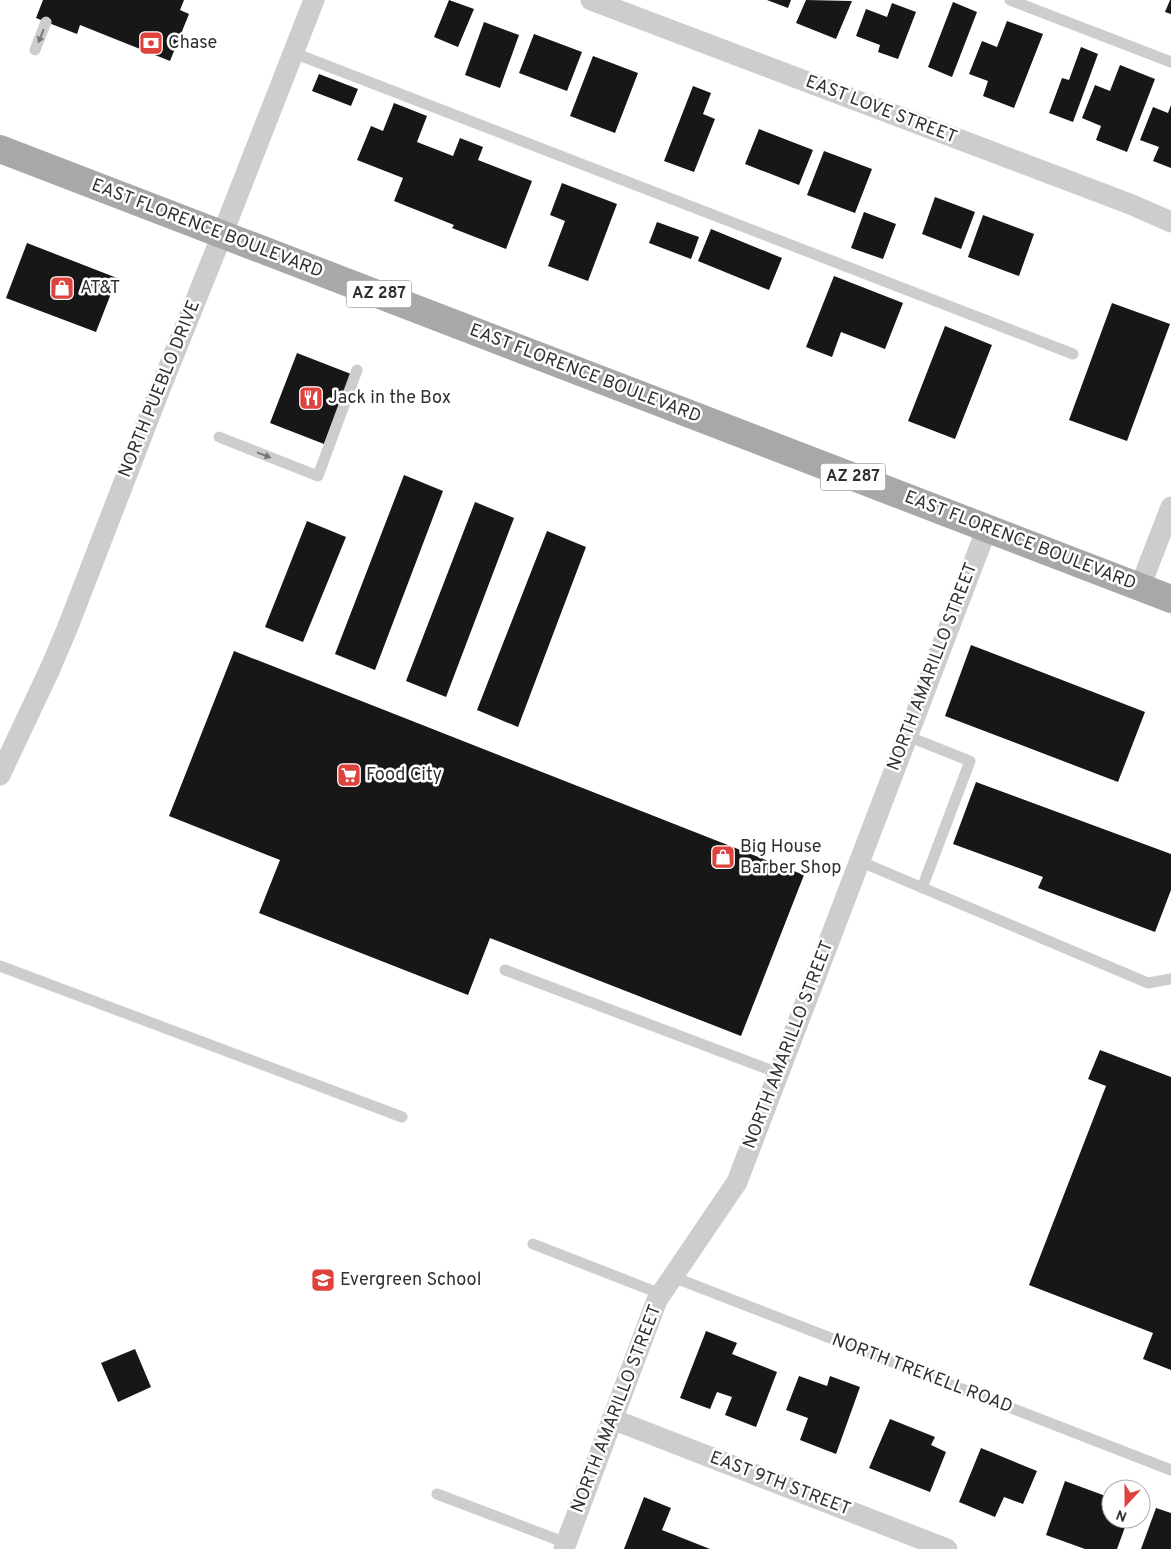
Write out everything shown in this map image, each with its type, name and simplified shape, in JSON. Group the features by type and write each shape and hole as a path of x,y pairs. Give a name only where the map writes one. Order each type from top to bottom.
{"main road":[{"name":"EAST FLORENCE BOULEVARD","path":"0,149 1171,599"}],"street":[{"name":"NORTH PUEBLO DRIVE","path":"0,775 67,629 314,0"},
{"name":"EAST LOVE STREET","path":"591,0 1171,222"},
{"path":"1140,587 1171,507"},
{"name":"NORTH AMARILLO STREET","path":"565,1546 657,1300 737,1182 987,528"},
{"name":"EAST 9TH STREET","path":"612,1419 947,1549"}],"lane":[{"path":"1010,0 1171,62"},
{"path":"35,50 46,22"},
{"path":"294,53 1073,354"},
{"path":"218,437 318,476 357,370"},
{"path":"907,736 970,761 922,888"},
{"path":"859,861 1148,983 1171,979"},
{"path":"0,966 402,1117"},
{"path":"505,970 778,1073"},
{"name":"NORTH TREKELL ROAD","path":"533,1244 667,1285 1171,1470"},
{"path":"437,1494 565,1546"}],"building":[{"name":"Chase","path":"43,0 184,0 180,10 189,14 170,61 80,25 77,34 36,18"},
{"path":"449,0 474,9 458,47 434,37"},
{"path":"767,0 791,0 788,8"},
{"path":"806,0 852,1 836,39 796,23"},
{"path":"1171,0 1171,14 1165,12"},
{"path":"953,2 977,12 952,77 928,67"},
{"path":"892,3 916,12 898,59 878,52 880,45 856,36 866,9 887,17"},
{"path":"1007,21 1043,34 1014,108 983,96 988,81 969,74 982,41 997,47"},
{"path":"484,22 519,35 500,88 465,75"},
{"path":"534,34 582,52 567,91 519,73"},
{"path":"1081,47 1098,54 1073,122 1049,113 1062,78 1069,80"},
{"path":"593,56 638,73 615,133 570,116"},
{"path":"1120,65 1155,79 1127,152 1096,140 1101,126 1082,118 1095,85 1110,91"},
{"path":"319,74 358,89 351,106 312,91"},
{"path":"693,86 711,93 703,114 715,119 694,172 664,161"},
{"path":"394,103 427,116 417,142 453,156 460,138 483,147 478,160 532,181 506,249 452,228 454,225 394,201 403,178 357,160 371,126 383,131"},
{"path":"1171,105 1171,168 1153,161 1159,147 1140,140 1153,107 1168,113"},
{"path":"759,129 813,150 799,185 745,164"},
{"path":"824,151 872,169 855,213 807,195"},
{"path":"562,183 617,204 588,281 548,266 565,221 550,215"},
{"path":"935,197 975,212 961,249 922,234"},
{"path":"864,212 896,224 883,259 851,248"},
{"path":"983,215 1034,234 1019,276 968,257"},
{"path":"657,222 699,237 691,259 649,243"},
{"path":"711,229 782,258 769,290 698,261"},
{"name":"AT&T","path":"27,243 117,278 96,332 6,298"},
{"path":"834,276 903,303 885,349 841,332 832,357 806,347"},
{"path":"1112,303 1170,324 1127,441 1069,420"},
{"path":"945,326 992,345 955,439 908,421"},
{"name":"Jack in the Box","path":"297,353 351,374 324,444 270,423"},
{"path":"404,475 443,491 375,670 335,654"},
{"path":"475,502 514,518 446,697 406,681"},
{"path":"307,521 346,537 303,642 265,627"},
{"path":"547,531 586,547 518,727 477,710"},
{"path":"971,645 1145,712 1118,782 945,716"},
{"path":"234,651 804,875 741,1036 490,938 468,995 259,913 280,860 169,816"},
{"path":"976,782 1171,854 1171,890 1155,932 1038,888 1043,877 953,844"},
{"path":"1100,1050 1171,1077 1171,1370 1143,1359 1153,1333 1029,1285 1106,1086 1088,1079"},
{"path":"706,1331 737,1343 732,1354 777,1372 756,1427 725,1415 732,1397 717,1392 710,1409 680,1398"},
{"path":"135,1349 151,1387 118,1402 101,1363"},
{"path":"799,1376 827,1386 830,1376 860,1387 836,1454 800,1440 808,1418 786,1410"},
{"path":"890,1419 935,1437 931,1445 946,1452 930,1492 869,1468"},
{"path":"981,1448 1037,1471 1023,1504 1004,1497 995,1517 959,1502"},
{"path":"1065,1481 1101,1494 1101,1529 1124,1529 1117,1549 1085,1549 1046,1535"},
{"path":"644,1497 671,1508 662,1530 710,1549 624,1549"},
{"path":"1156,1508 1171,1513 1171,1549 1141,1549 1148,1529 1151,1529 1151,1522"}],"place":[{"name":"Chase","path":"151,43"},
{"name":"AT&T","path":"62,288"},
{"name":"Jack in the Box","path":"311,398"},
{"name":"Food City","path":"349,775"},
{"name":"Big House Barber Shop","path":"723,857"},
{"name":"Evergreen School","path":"323,1280"}]}
